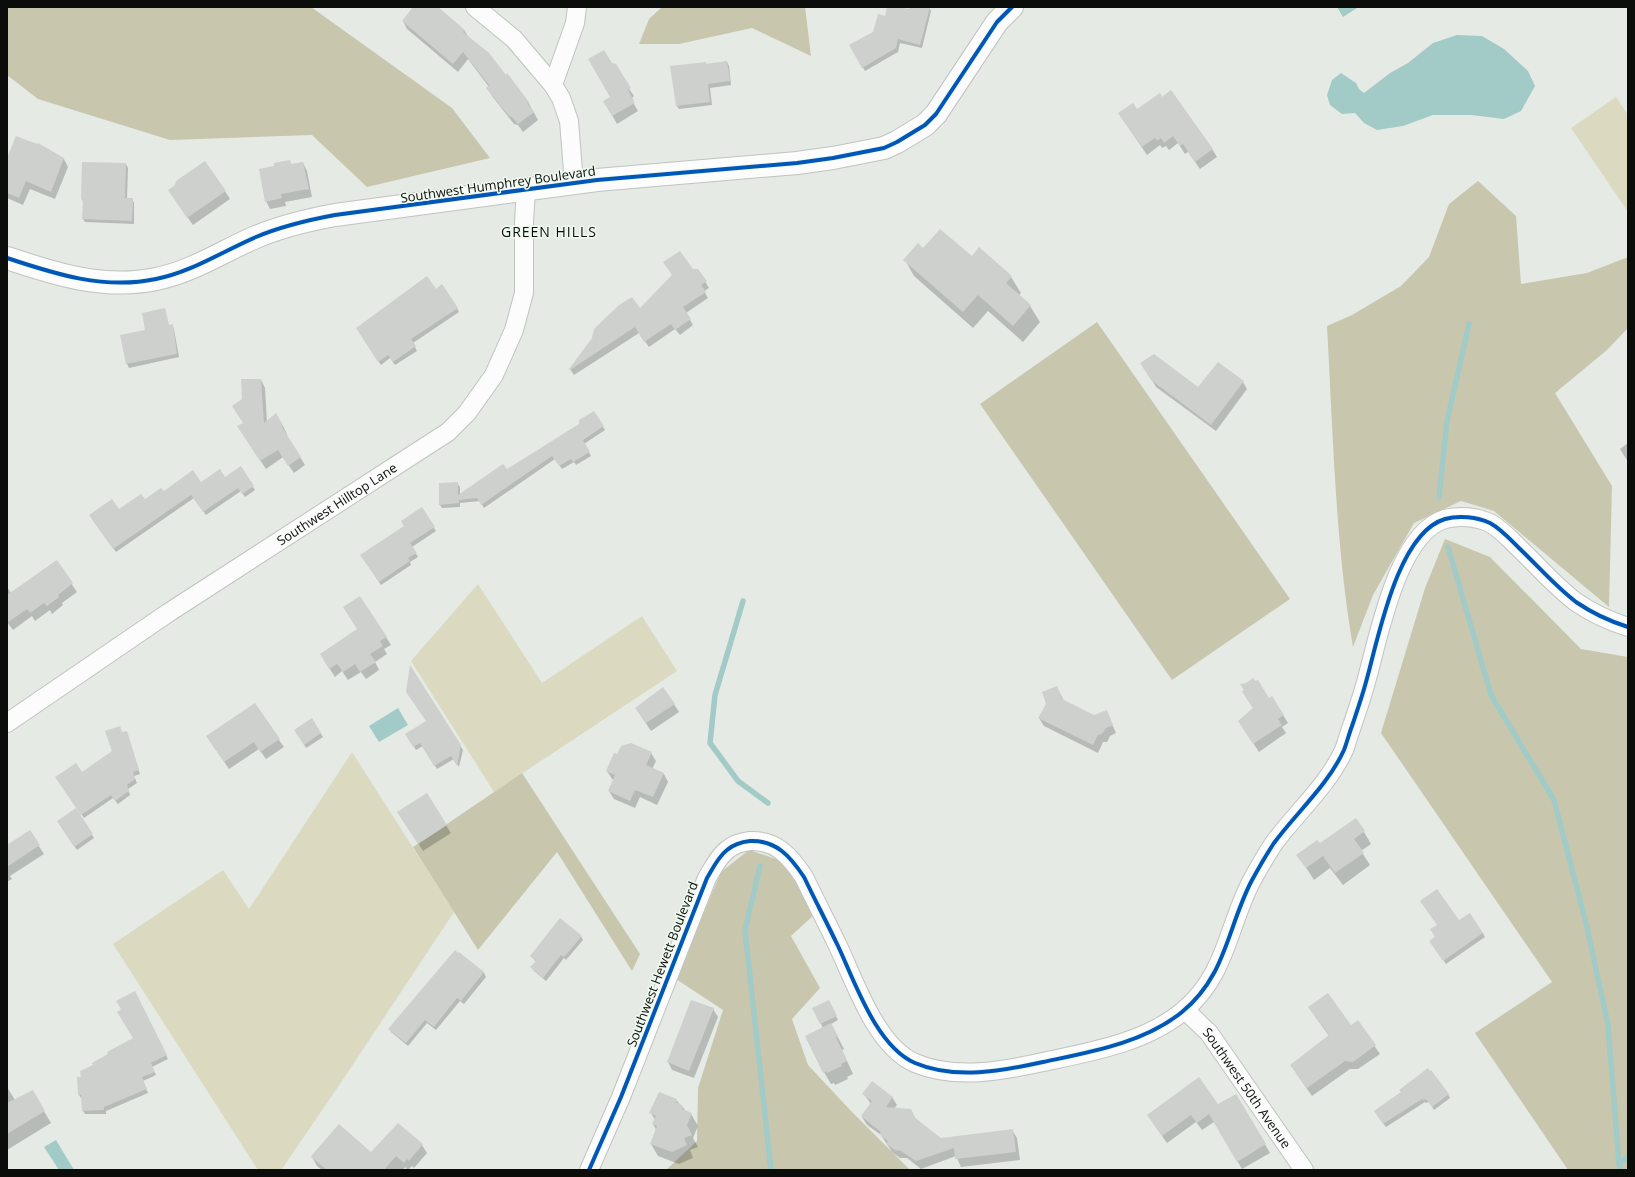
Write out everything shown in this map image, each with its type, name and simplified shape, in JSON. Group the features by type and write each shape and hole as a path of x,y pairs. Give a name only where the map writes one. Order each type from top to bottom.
{"main road":[{"name":"Southwest Humphrey Boulevard","path":"7,258 50,272 78,279 111,283 138,282 179,273 256,237 301,222 335,215 574,184 797,163 884,148 911,135 925,125 936,114 1000,12"}],"street":[{"path":"475,7 514,39 553,84 562,98 569,121 574,184"},
{"path":"553,84 575,23 577,7"},
{"name":"Southwest Hilltop Lane","path":"7,723 168,613 448,432 467,413 494,375 514,330 524,293 524,220 526,190"},
{"name":"Southwest Hewett Boulevard","path":"590,1170 621,1097 707,878 720,856 727,849 740,842 755,841 773,845 782,850 795,863 804,876 873,1019 896,1050 904,1057 916,1063 938,1070 951,1072 988,1072 1105,1047 1141,1036 1164,1024 1185,1010 1216,971 1224,954 1250,884 1259,868 1274,844 1332,771 1344,750 1365,686 1383,618 1395,582 1418,539 1433,525 1442,520 1462,517 1490,523 1508,536 1574,601 1599,616 1614,623 1628,627"},
{"name":"Southwest 50th Avenue","path":"1185,1010 1209,1033 1304,1170"}],"green space":[{"path":"7,7 311,7 452,108 490,158 367,187 312,135 170,140 38,99 7,75"},
{"path":"662,7 805,7 811,56 752,28 679,44 639,44 649,19"},
{"path":"1616,97 1628,115 1628,212 1571,128"},
{"path":"1478,181 1516,216 1521,284 1587,273 1628,257 1628,328 1607,350 1555,393 1612,486 1609,607 1494,511 1461,501 1414,523 1373,595 1353,647 1338,527 1327,326 1352,315 1401,286 1429,257 1449,204"},
{"path":"1097,322 1290,599 1172,680 980,404"},
{"path":"1445,539 1490,557 1581,649 1628,657 1628,1170 1568,1170 1475,1033 1552,982 1381,733 1425,588"},
{"path":"478,584 542,683 642,616 677,671 494,792 411,661"},
{"path":"352,752 454,912 282,1169 258,1170 113,944 223,870 249,909"},
{"path":"522,773 640,954 632,971 557,852 478,950 413,847"},
{"path":"749,850 788,863 816,913 791,936 820,988 792,1019 808,1065 910,1170 666,1170 697,1141 698,1088 723,1010 676,979 721,872"}],"water":[{"path":"1337,7 1357,7 1357,8 1343,17"},
{"path":"1457,35 1482,36 1504,49 1528,71 1535,86 1521,111 1504,119 1471,115 1433,115 1403,126 1377,130 1364,123 1355,113 1342,114 1330,105 1327,95 1332,80 1341,73 1356,83 1359,89 1364,93 1390,73 1408,63 1433,43"},
{"path":"398,708 408,725 379,742 369,726"},
{"path":"56,1140 74,1170 59,1170 44,1147"}],"building":[{"path":"413,7 438,7 465,30 463,32 489,53 506,75 507,73 529,102 527,103 534,112 518,124 512,117 509,116 486,88 489,85 463,52 453,64 402,21"},
{"path":"887,7 901,7 908,9 912,7 930,7 920,45 898,39 896,48 862,68 849,45 873,32 878,14 885,16"},
{"path":"604,50 612,63 616,64 631,88 628,90 635,103 612,116 603,101 610,97 588,59"},
{"path":"727,61 730,81 708,84 710,102 676,106 670,66"},
{"path":"1171,90 1213,149 1195,162 1183,144 1180,146 1173,136 1164,143 1161,138 1157,141 1155,138 1142,147 1118,113 1133,103 1137,109 1160,93 1162,97"},
{"path":"16,136 37,144 38,143 64,158 51,192 26,181 19,198 7,193 7,158"},
{"path":"290,160 291,164 303,162 309,189 281,194 282,198 265,202 259,169 274,166 274,163"},
{"path":"205,161 226,191 187,218 168,190 175,185 176,181"},
{"path":"82,162 126,163 125,198 133,198 132,221 82,219"},
{"path":"940,229 972,256 979,247 1012,276 1006,283 1031,305 1013,326 978,295 963,312 903,260 918,243 923,248"},
{"path":"680,251 693,269 698,269 707,281 701,285 706,292 683,307 691,319 675,330 671,324 644,342 635,327 570,370 569,369 592,338 594,329 619,305 632,297 640,308 672,275 663,262"},
{"path":"427,276 436,289 442,284 458,308 411,339 416,346 393,362 388,355 378,362 356,328"},
{"path":"165,308 169,325 173,324 177,354 126,364 120,335 145,330 142,313"},
{"path":"1154,354 1198,387 1218,362 1244,381 1211,425 1151,380 1140,363"},
{"path":"241,379 261,379 264,423 276,413 283,425 282,427 301,457 288,466 278,450 260,461 237,426 243,423 232,406 242,399"},
{"path":"594,411 604,426 583,440 590,452 573,462 571,459 559,466 552,456 481,505 477,498 459,500 459,503 439,505 439,483 458,482 458,495 503,464 507,469 579,424 579,420"},
{"path":"241,466 254,486 242,494 238,488 203,512 191,495 113,549 89,515 112,499 119,509 141,494 145,499 161,488 164,491 193,470 201,482 220,469 225,477"},
{"path":"422,507 435,527 410,543 417,553 408,558 410,561 379,582 360,555 404,526 401,521"},
{"path":"57,560 73,583 58,595 59,597 47,606 44,603 30,613 27,609 7,623 7,595"},
{"path":"360,596 387,637 380,641 383,646 370,654 376,662 360,672 355,664 343,672 337,664 329,669 320,654 357,629 343,607"},
{"path":"410,665 461,745 457,766 451,756 434,766 420,743 413,747 405,734 426,721 406,692"},
{"path":"1253,678 1255,681 1258,680 1269,698 1272,696 1284,715 1278,719 1282,725 1253,744 1238,721 1253,708 1242,691 1244,690 1240,684 1246,683"},
{"path":"1057,686 1062,699 1094,715 1107,710 1113,725 1106,728 1102,734 1098,735 1093,745 1038,718 1046,704 1042,692"},
{"path":"663,687 675,704 646,723 635,708"},
{"path":"255,703 280,739 260,752 254,742 224,762 206,736"},
{"path":"312,718 321,733 304,745 294,730"},
{"path":"120,726 122,732 127,731 139,770 133,772 135,779 127,785 129,791 115,801 111,795 81,815 55,777 76,763 82,772 112,751 105,731"},
{"path":"631,743 652,752 646,765 664,773 653,797 635,790 630,801 608,791 615,775 606,771 614,753 617,754 621,746"},
{"path":"427,793 447,825 418,844 397,812"},
{"path":"76,808 93,834 74,847 57,821"},
{"path":"1356,818 1365,831 1354,839 1364,853 1335,873 1323,856 1306,868 1296,855 1317,840 1320,843"},
{"path":"30,830 40,845 7,867 7,845"},
{"path":"1437,889 1459,920 1470,913 1483,933 1443,961 1429,941 1435,937 1430,929 1437,925 1420,901"},
{"path":"560,918 582,936 564,957 561,955 543,978 530,967 536,961 530,956"},
{"path":"455,950 484,972 461,1001 457,998 434,1027 425,1020 406,1043 388,1029"},
{"path":"135,991 167,1055 151,1063 155,1072 142,1077 147,1089 104,1107 104,1110 82,1111 81,1095 78,1095 77,1077 81,1077 80,1071 93,1065 92,1063 108,1054 107,1052 133,1038 117,1012 121,1009 116,1001"},
{"path":"1328,993 1351,1025 1358,1020 1376,1045 1353,1062 1345,1061 1307,1088 1290,1065 1329,1035 1308,1007"},
{"path":"691,1000 714,1008 689,1071 667,1062"},
{"path":"829,1000 837,1016 820,1024 812,1008"},
{"path":"831,1023 838,1036 836,1037 847,1061 841,1064 842,1066 827,1073 826,1071 823,1073 805,1036"},
{"path":"1428,1068 1449,1094 1432,1107 1426,1099 1422,1099 1383,1124 1374,1111 1401,1092 1399,1090"},
{"path":"1199,1077 1218,1104 1236,1094 1266,1144 1237,1162 1209,1114 1197,1123 1191,1115 1162,1136 1147,1115"},
{"path":"872,1081 893,1097 886,1107 911,1109 915,1118 941,1138 1013,1129 1016,1152 955,1159 954,1148 916,1161 901,1151 895,1150 886,1144 888,1141 879,1134 881,1132 861,1116 872,1101 862,1094"},
{"path":"33,1090 45,1111 7,1134 7,1103"},
{"path":"659,1092 677,1099 676,1102 683,1106 682,1109 692,1113 687,1125 692,1135 684,1138 687,1145 672,1152 650,1144 657,1126 652,1124 656,1116 649,1113"},
{"path":"398,1123 423,1144 409,1161 407,1159 404,1163 396,1156 384,1170 327,1170 311,1157 339,1124 371,1152"}],"waterway":[{"path":"1439,497 1447,421 1469,324"},
{"path":"1448,547 1491,695 1554,800 1586,923 1608,1025 1619,1164 1621,1170"},
{"path":"743,601 715,695 710,743 738,781 768,803"},
{"path":"760,866 745,930 771,1170"},
{"path":"1619,1164 1628,1157"}],"cycle path":[{"path":"7,258 43,270 80,279 118,283 137,282 169,276 207,261 256,237 276,230 305,221 335,215 597,180 797,163 884,148 925,125 936,114 997,22 1012,7"},
{"path":"589,1170 621,1097 707,878 721,856 735,845 750,841 767,843 782,851 793,862 804,877 868,1012 889,1043 901,1055 915,1063 930,1068 962,1073 995,1071 1098,1050 1134,1039 1167,1023 1197,998 1208,983 1224,951 1251,882 1262,862 1274,843 1330,775 1344,750 1363,693 1392,590 1402,566 1414,544 1428,528 1445,519 1456,517 1474,518 1490,523 1505,534 1568,596 1588,610 1628,627"}],"district":[{"name":"GREEN HILLS","path":"549,232"}]}
